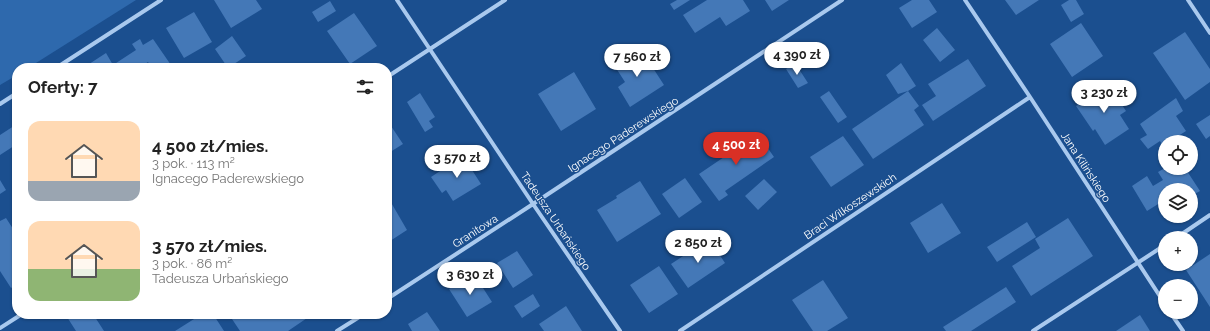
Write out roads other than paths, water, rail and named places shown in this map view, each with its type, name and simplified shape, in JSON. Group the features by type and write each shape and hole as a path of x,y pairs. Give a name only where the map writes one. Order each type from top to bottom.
{"street":[{"path":"64,63 161,0"},
{"name":"Tadeusza Urbańskiego","path":"397,0 620,331"},
{"path":"392,74 505,0"},
{"name":"Ignacego Paderewskiego","path":"533,204 842,0"},
{"name":"Jana Kilińskiego","path":"965,0 1158,294"},
{"path":"1188,0 1210,33"},
{"path":"0,104 12,96"},
{"name":"Braci Wilkoszewskich","path":"680,331 1030,97"},
{"name":"Granitowa","path":"392,296 533,204"},
{"path":"1186,231 1210,215"},
{"path":"1033,331 1158,250"},
{"path":"0,328 14,319"},
{"path":"337,331 356,319"},
{"path":"1175,319 1183,331"}]}
